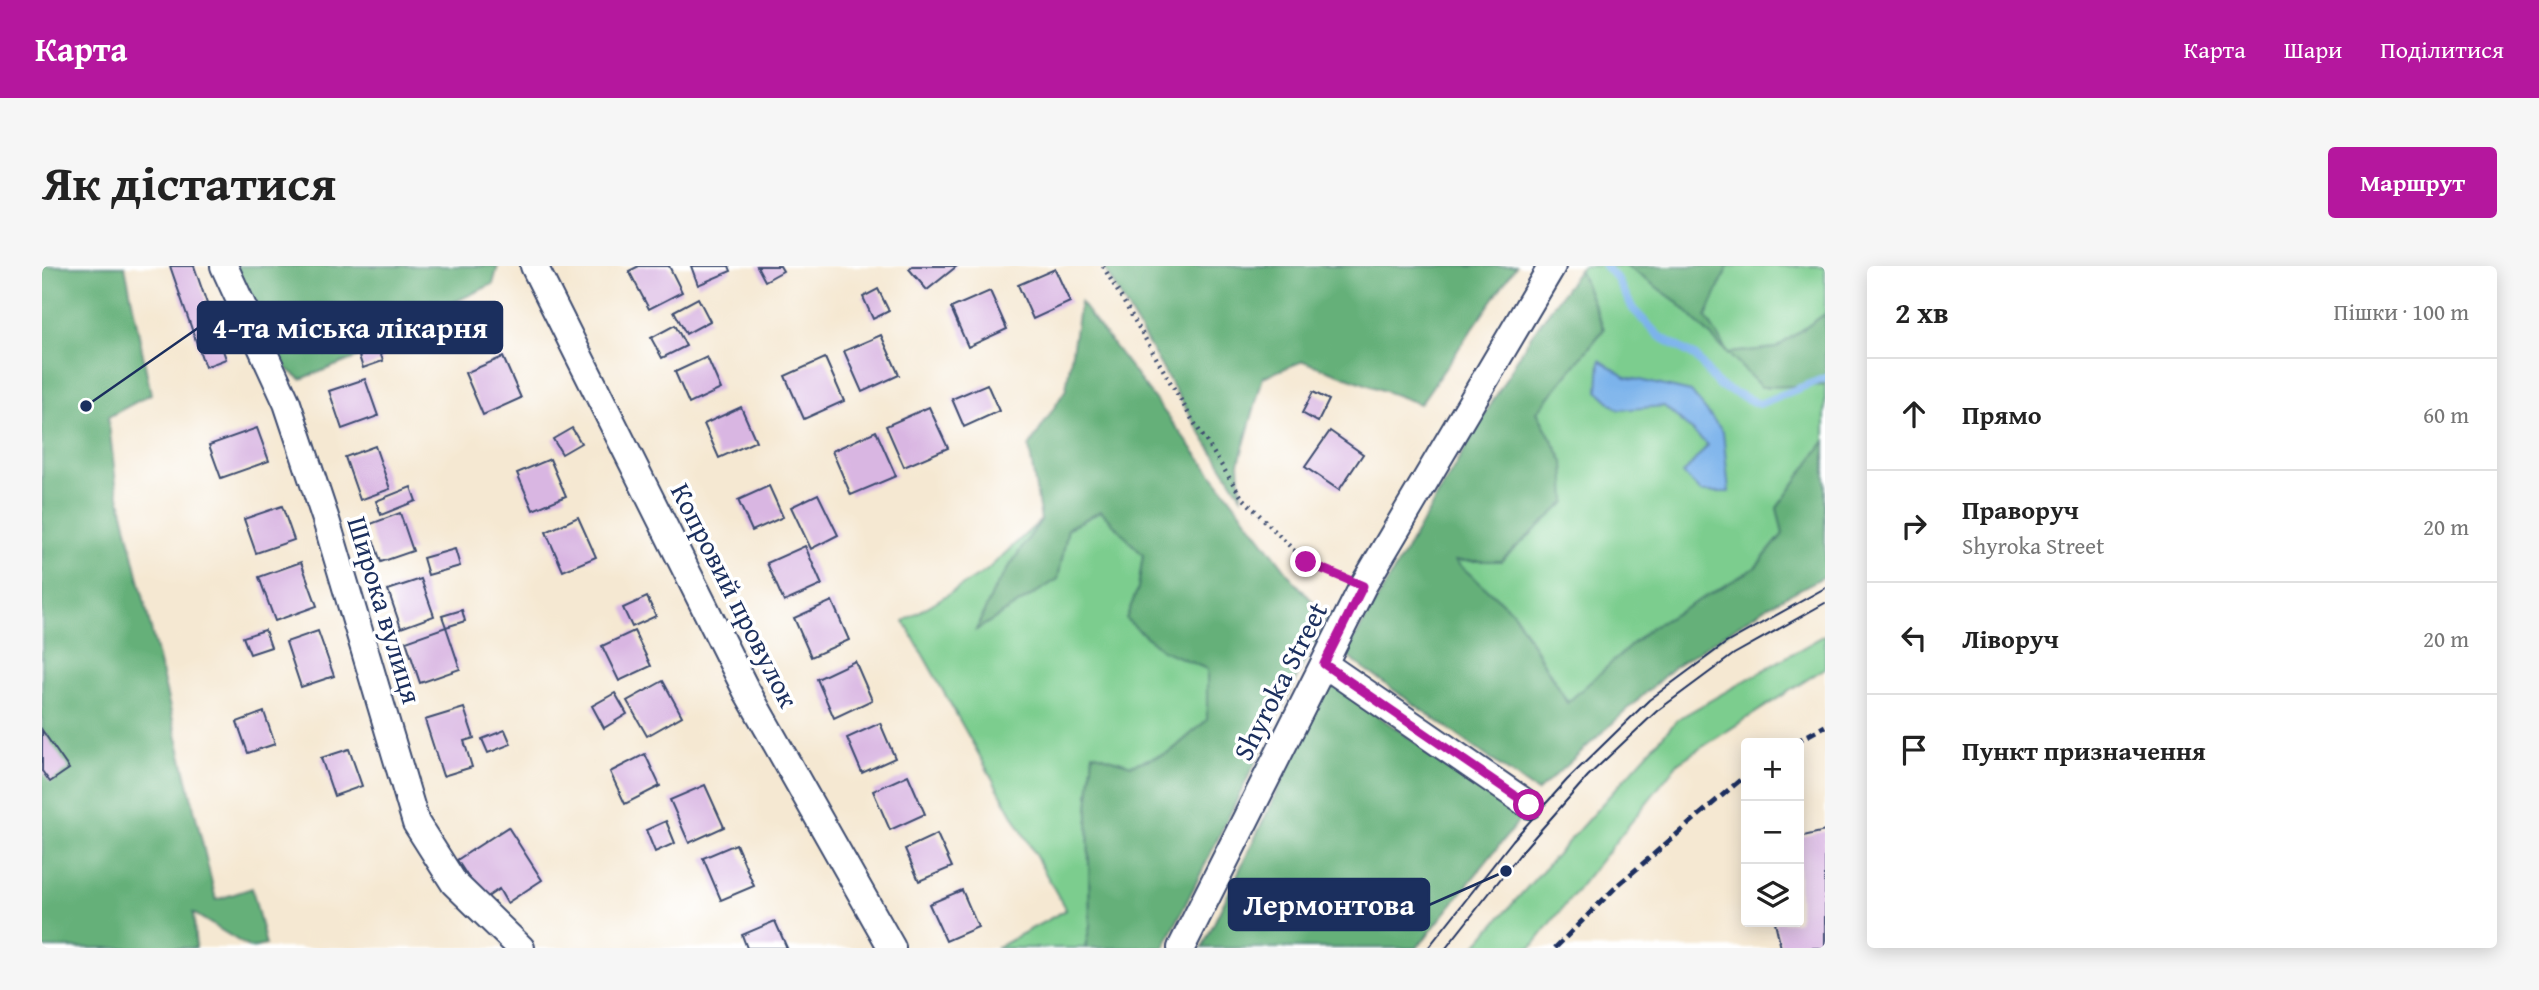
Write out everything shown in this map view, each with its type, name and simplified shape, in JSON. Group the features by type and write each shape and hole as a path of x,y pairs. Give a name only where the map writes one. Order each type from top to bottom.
{"street":[{"name":"Широка вулиця","path":"224,266 288,403 326,520 416,823 454,883 521,948"},
{"name":"Копровий провулок","path":"534,266 746,690 892,948"},
{"name":"Shyroka Street","path":"1181,948 1363,586 1552,266"},
{"path":"1324,664 1529,805"}],"path":[{"path":"1103,266 1190,416 1241,496 1306,562 1363,586"}],"green space":[{"path":"42,266 125,266 151,394 108,417 116,483 216,900 252,888 266,945 250,948 193,913 196,948 42,948"},
{"path":"232,266 498,266 493,284 435,311 379,349 301,379 279,363"},
{"path":"1103,266 1516,266 1420,404 1303,361 1263,377 1239,463 1241,496 1190,416"},
{"path":"1583,266 1627,266 1676,301 1725,350 1705,318 1728,266 1825,266 1825,314 1776,348 1729,353 1761,387 1825,385 1825,441 1777,508 1783,534 1755,568 1649,629 1568,703 1513,612 1454,561 1501,561 1564,462 1537,412 1604,329 1579,270"},
{"path":"1627,266 1728,266 1706,317 1728,353 1776,348 1825,314 1825,385 1761,387 1676,301"},
{"path":"1579,270 1604,329 1537,412 1564,462 1566,502 1501,561 1455,561 1513,612 1567,703 1649,629 1755,568 1783,534 1777,508 1825,441 1825,576 1771,604 1674,667 1537,792 1345,655 1529,339"},
{"path":"1080,302 1294,581 1327,617 1164,948 1085,948 1090,926 1088,809 1093,753 1131,765 1170,752 1207,720 1207,669 1162,650 1126,619 1138,588 1143,555 1101,511 1068,528 1058,579 976,630 995,588 1041,520 1029,447 1066,389"},
{"path":"1102,511 1143,555 1138,588 1126,619 1162,650 1207,669 1207,720 1170,752 1131,765 1093,753 1088,809 1090,926 1085,948 996,948 1066,910 904,621 986,571 1041,520 995,588 978,629 1058,579 1068,528"},
{"path":"1825,635 1825,668 1679,762 1531,948 1473,948 1678,719"},
{"path":"1330,682 1522,817 1417,948 1202,948"}],"water":[{"path":"1600,360 1626,377 1691,392 1723,432 1729,492 1701,492 1683,474 1708,445 1664,406 1619,410 1598,391"}],"building":[{"path":"170,266 194,266 226,359 205,367"},
{"path":"639,266 669,266 682,292 649,309 629,271"},
{"path":"691,266 729,266 731,271 698,285"},
{"path":"757,266 780,266 783,271 765,281"},
{"path":"912,266 957,266 927,290 909,269"},
{"path":"1055,269 1070,302 1033,319 1018,285"},
{"path":"878,289 889,311 873,319 863,297"},
{"path":"990,291 1007,329 968,347 951,308"},
{"path":"698,298 710,321 686,334 674,311"},
{"path":"675,325 686,346 662,358 651,338"},
{"path":"881,335 899,375 862,392 844,351"},
{"path":"379,349 383,361 363,368 359,356"},
{"path":"503,357 521,398 483,415 465,373"},
{"path":"707,357 721,389 689,404 675,372"},
{"path":"825,358 844,401 804,419 785,376"},
{"path":"365,379 378,416 342,429 329,391"},
{"path":"987,384 999,411 964,427 952,399"},
{"path":"1313,392 1329,400 1318,422 1302,413"},
{"path":"741,407 756,441 719,458 704,424"},
{"path":"929,407 948,448 904,467 886,426"},
{"path":"257,428 269,461 221,478 209,445"},
{"path":"572,428 581,443 562,454 553,439"},
{"path":"876,431 896,476 851,495 832,451"},
{"path":"1330,431 1363,454 1339,490 1305,467"},
{"path":"375,446 390,489 360,500 345,457"},
{"path":"550,459 566,496 533,510 517,473"},
{"path":"769,486 783,517 752,531 738,500"},
{"path":"411,487 416,501 381,515 376,501"},
{"path":"818,494 838,535 811,549 791,507"},
{"path":"282,506 294,540 256,553 244,519"},
{"path":"400,513 413,551 381,562 368,525"},
{"path":"578,517 596,557 563,571 546,532"},
{"path":"805,546 822,585 784,602 767,563"},
{"path":"455,549 460,566 428,575 423,558"},
{"path":"301,562 317,606 275,621 259,577"},
{"path":"421,579 434,616 401,628 388,590"},
{"path":"647,597 656,616 632,627 623,608"},
{"path":"832,601 849,640 811,657 794,618"},
{"path":"462,610 465,621 446,627 442,616"},
{"path":"446,627 460,669 420,683 406,641"},
{"path":"265,630 271,647 250,654 243,637"},
{"path":"318,631 334,676 301,687 286,642"},
{"path":"634,631 651,666 619,681 602,646"},
{"path":"855,661 872,700 834,718 817,679"},
{"path":"663,681 682,716 647,736 627,701"},
{"path":"615,693 627,714 604,728 592,706"},
{"path":"464,708 474,738 464,741 472,767 443,776 425,720"},
{"path":"264,712 275,744 248,753 237,722"},
{"path":"880,723 895,758 862,773 847,738"},
{"path":"42,730 69,769 50,782 42,771"},
{"path":"505,730 511,744 488,753 482,739"},
{"path":"349,749 362,786 334,796 321,758"},
{"path":"645,754 660,786 625,804 610,772"},
{"path":"908,775 925,814 890,830 873,791"},
{"path":"705,785 724,827 689,843 670,800"},
{"path":"666,821 675,843 655,852 646,830"},
{"path":"508,827 542,880 507,903 499,889 483,900 457,860"},
{"path":"1825,831 1825,948 1781,948 1776,927 1804,927 1804,836"},
{"path":"937,834 952,867 919,881 905,849"},
{"path":"736,844 754,886 721,900 703,858"},
{"path":"962,890 978,927 946,941 929,904"},
{"path":"775,921 787,948 747,948 742,935"}],"waterway":[{"path":"1605,266 1617,279 1633,309 1659,336 1696,357 1718,385 1759,404 1825,378"}],"tram line":[{"path":"1428,948 1513,840 1567,780 1649,700 1726,643 1825,588"},
{"path":"1446,948 1524,849 1588,776 1657,711 1734,654 1825,603"}],"railway":[{"path":"1803,738 1825,726"},
{"path":"1555,948 1619,884 1741,779"}],"place":[{"name":"4-та міська лікарня","path":"86,406"},
{"name":"Лермонтова","path":"1506,871"}],"route":[{"path":"1306,562 1363,586 1324,664 1529,805"}]}
